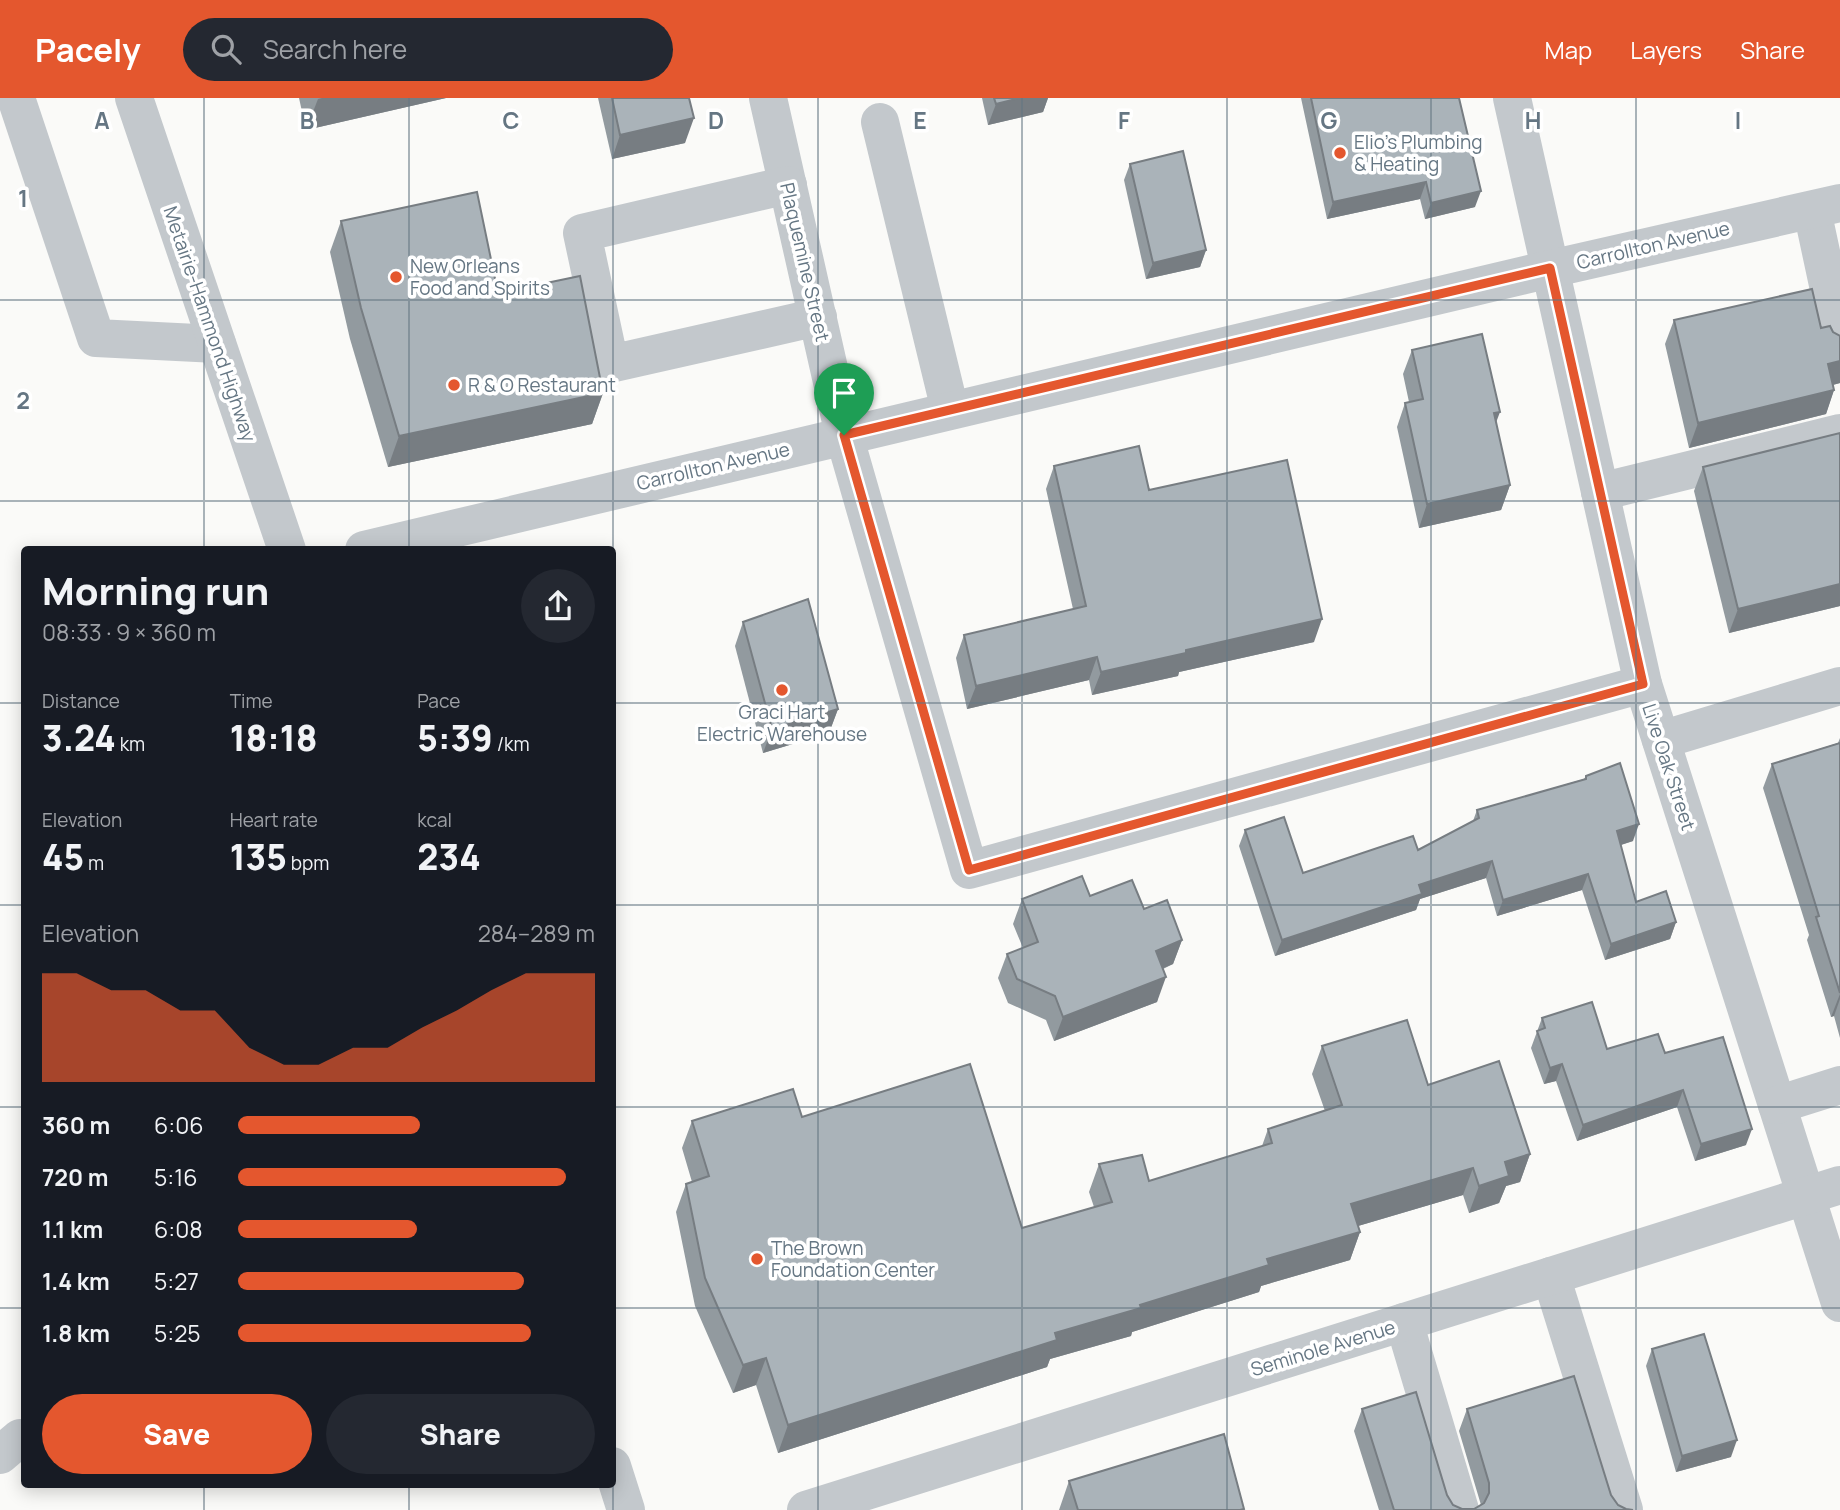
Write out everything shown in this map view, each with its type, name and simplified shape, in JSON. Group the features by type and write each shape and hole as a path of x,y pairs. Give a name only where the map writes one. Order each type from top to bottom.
{"street":[{"path":"16,98 96,338 217,344"},
{"name":"Metairie-Hammond Highway","path":"134,98 287,546"},
{"name":"Plaquemine Street","path":"768,98 844,435 969,870 1643,684"},
{"name":"Live Oak Street","path":"1512,98 1643,684 1777,1105 1823,1191 1840,1303"},
{"path":"880,122 950,410"},
{"path":"788,185 582,233 607,351 610,364 818,317"},
{"path":"1826,207 1840,341"},
{"name":"Carrollton Avenue","path":"381,546 1550,268 1826,207"},
{"path":"1600,492 1840,433"},
{"path":"1661,740 1840,686"},
{"path":"1777,1105 1840,1085"},
{"name":"Seminole Avenue","path":"806,1510 1823,1191"},
{"path":"1551,1276 1624,1510"},
{"path":"1404,1322 1460,1510"},
{"path":"616,1479 626,1510"}],"building":[{"path":"612,98 689,98 694,118 620,135"},
{"path":"994,98 1020,98 996,104"},
{"path":"1311,98 1459,98 1481,191 1431,203 1426,182 1333,202"},
{"path":"1183,151 1206,250 1153,263 1130,164"},
{"path":"477,192 498,293 580,276 603,393 399,436 361,308 341,221"},
{"path":"1812,289 1821,328 1830,326 1833,332 1840,336 1840,361 1828,364 1834,390 1698,423 1674,320"},
{"path":"1482,334 1500,412 1494,413 1510,485 1427,504 1405,403 1423,399 1412,350"},
{"path":"1840,433 1840,584 1738,609 1703,467"},
{"path":"1139,446 1149,490 1287,460 1322,619 1101,672 1097,657 976,686 964,635 1086,606 1054,466"},
{"name":"Graci Hart Electric Warehouse","path":"808,599 838,709 772,729 743,622"},
{"path":"1840,743 1840,993 1772,764"},
{"path":"1620,763 1639,824 1617,831 1636,902 1666,891 1676,922 1611,944 1588,874 1503,900 1492,861 1419,885 1422,894 1282,940 1245,830 1284,817 1303,873 1413,836 1418,850 1479,818 1477,810 1586,779 1586,776"},
{"path":"1082,876 1090,896 1132,880 1144,909 1167,900 1182,940 1156,951 1166,977 1063,1017 1055,996 1017,979 1007,954 1038,942 1022,899"},
{"path":"1592,1002 1607,1049 1658,1034 1665,1053 1723,1037 1752,1129 1701,1144 1683,1090 1583,1125 1562,1064 1550,1068 1537,1031 1545,1028 1542,1018"},
{"path":"1407,1020 1428,1085 1499,1061 1530,1154 1505,1162 1509,1176 1479,1186 1473,1168 1351,1204 1360,1232 1267,1259 1269,1265 1140,1305 1141,1308 1055,1333 1057,1340 788,1425 766,1358 743,1365 705,1278 686,1184 709,1176 692,1121 793,1089 802,1117 970,1064 1022,1228 1112,1202 1099,1164 1142,1155 1149,1181 1272,1143 1268,1129 1342,1105 1322,1046"},
{"path":"1704,1334 1737,1440 1682,1456 1652,1349"},
{"path":"1574,1376 1611,1495 1618,1505 1633,1510 1394,1510 1362,1409 1416,1392 1447,1495 1453,1505 1462,1509 1474,1509 1484,1503 1489,1493 1489,1483 1467,1409"},
{"path":"1224,1434 1244,1509 1078,1510 1069,1481"}],"place":[{"name":"Elio's Plumbing & Heating","path":"1340,153"},
{"name":"New Orleans Food and Spirits","path":"396,277"},
{"name":"R & O Restaurant","path":"454,385"},
{"name":"Graci Hart Electric Warehouse","path":"782,690"},
{"name":"The Brown Foundation Center","path":"757,1259"}],"route":[{"path":"1550,268 1643,684 969,870 844,435 1550,268"}]}
